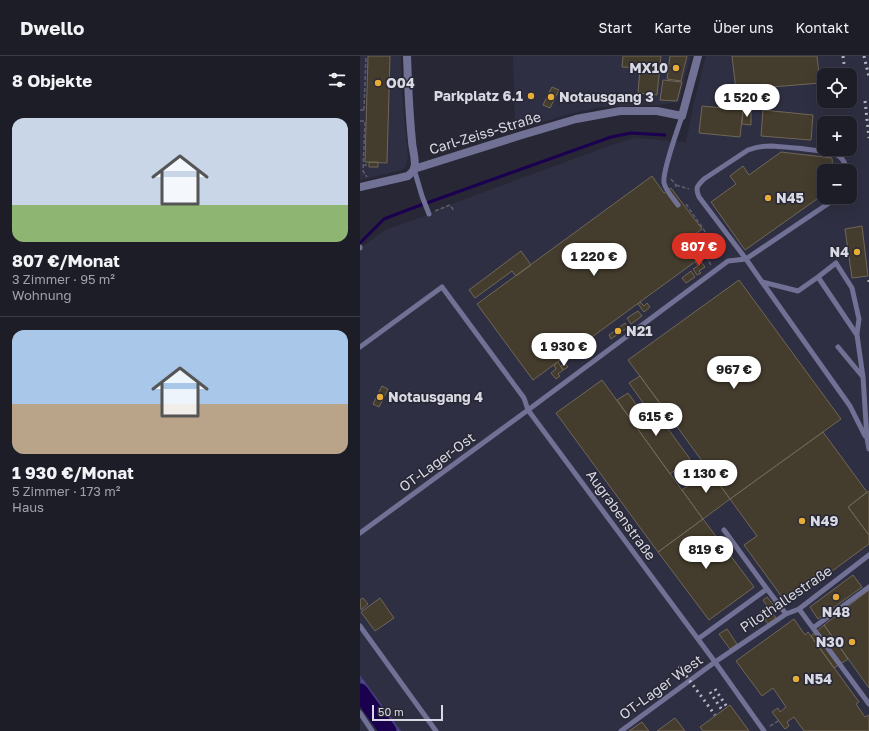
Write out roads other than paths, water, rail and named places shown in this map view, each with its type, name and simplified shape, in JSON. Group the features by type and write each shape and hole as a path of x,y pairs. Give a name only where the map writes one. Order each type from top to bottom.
{"street":[{"path":"407,56 412,148 415,163 414,169"},
{"path":"682,116 698,56"},
{"name":"Carl-Zeiss-Straße","path":"360,187 408,176 414,169 576,119 620,111 657,111 682,116"}],"lane":[{"path":"678,205 665,185 664,175 682,116"},
{"path":"845,164 840,156 829,152 771,146 756,147 748,150 704,179 698,185 696,190 699,197 746,259 850,406 867,438"},
{"path":"414,169 428,212"},
{"path":"528,410 728,261 746,259 828,204"},
{"path":"762,282 800,293 836,263 852,288 858,319 857,335 863,377 869,449"},
{"path":"818,277 857,335"},
{"name":"Augrabenstraße","path":"360,347 442,287 524,398 528,410 715,662 764,731"},
{"path":"838,347 863,377"},
{"name":"OT-Lager-Ost","path":"360,533 528,410"},
{"path":"724,530 786,614"},
{"name":"Pilothallestraße","path":"715,662 786,614 799,609 869,555"},
{"path":"813,628 869,587"},
{"path":"698,639 767,589"},
{"path":"799,609 869,704"},
{"path":"360,626 436,731"},
{"name":"OT-Lager West","path":"621,731 715,662"},
{"path":"360,713 372,731"}],"waterway":[{"path":"360,243 384,219 611,137 631,133 665,135"},
{"path":"360,692 387,731"},
{"path":"360,692 388,731"}],"railway":[{"path":"843,56 844,68"},
{"path":"864,56 869,77"},
{"path":"865,101 869,138"},
{"path":"679,666 715,715"},
{"path":"715,689 727,707"},
{"path":"710,692 722,710"}],"place":[{"name":"MX10","path":"676,68"},
{"name":"O04","path":"378,83"},
{"name":"Parkplatz 6.1","path":"531,96"},
{"name":"Notausgang 3","path":"551,97"},
{"name":"N45","path":"768,198"},
{"name":"N4","path":"857,252"},
{"name":"N21","path":"618,331"},
{"name":"Notausgang 4","path":"380,397"},
{"name":"N49","path":"802,521"},
{"name":"N48","path":"836,597"},
{"name":"N30","path":"852,642"},
{"name":"N54","path":"796,679"}]}
